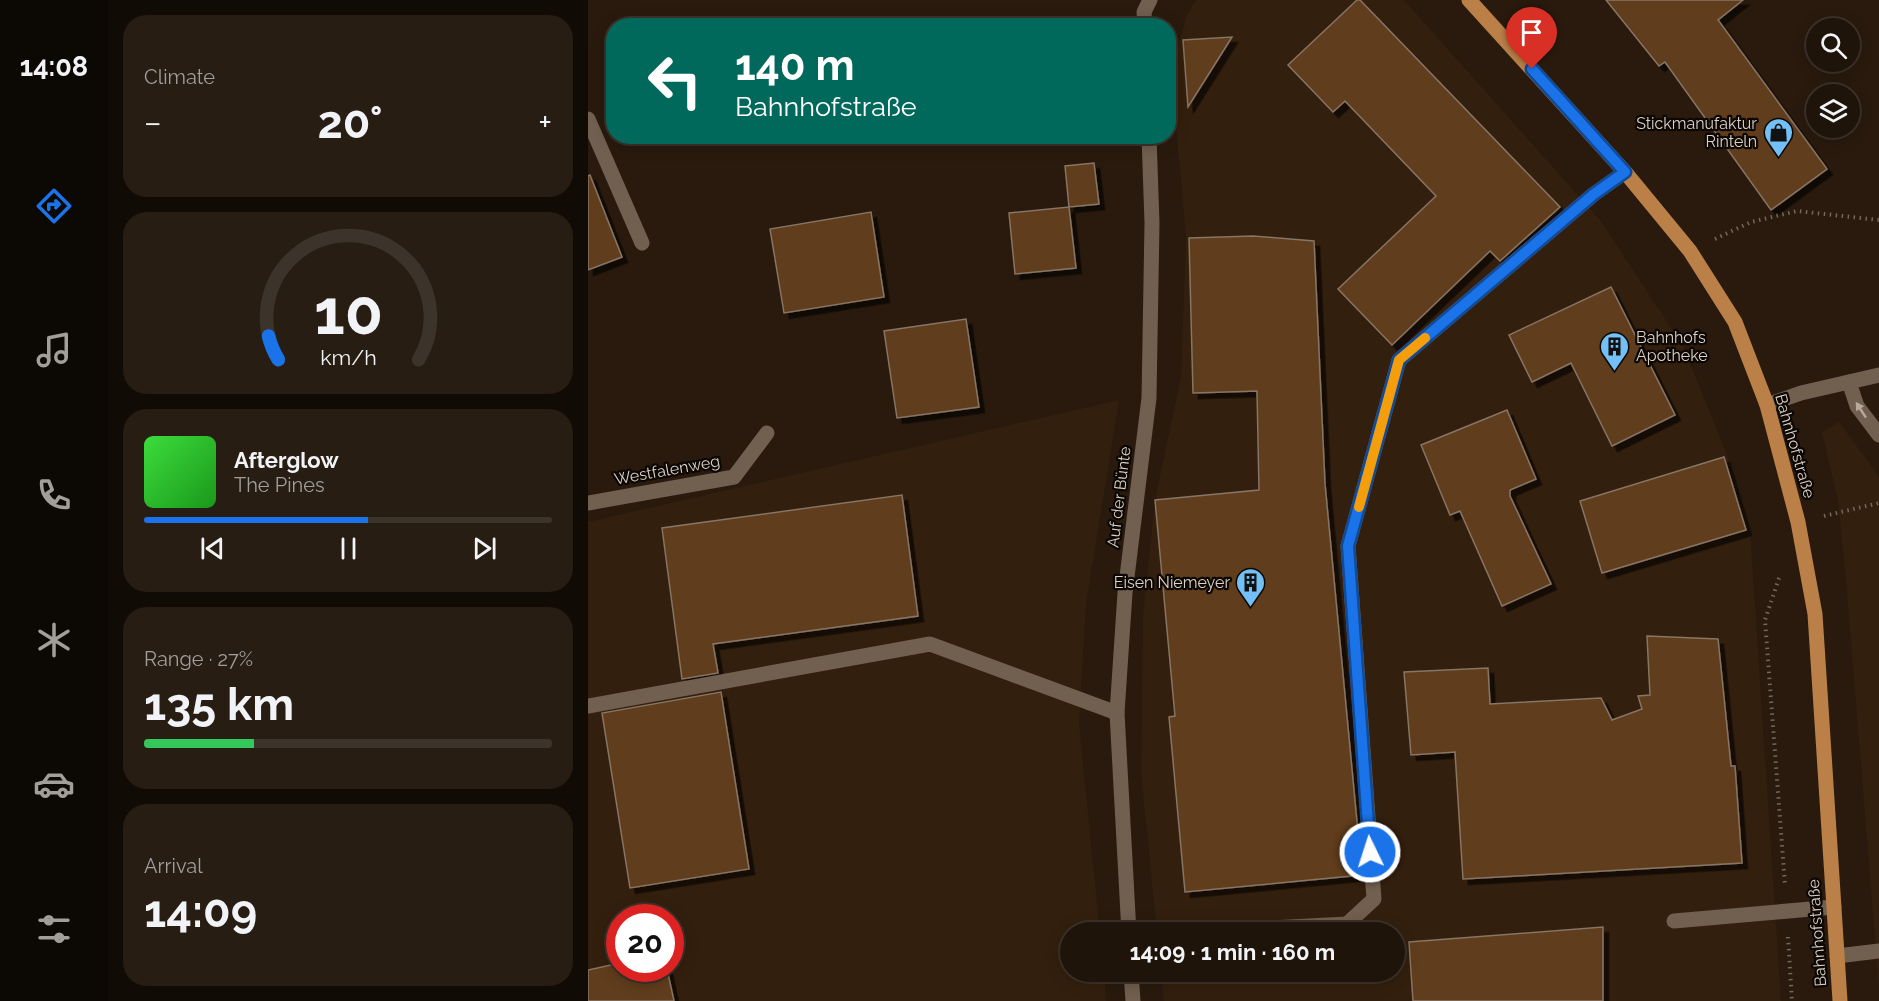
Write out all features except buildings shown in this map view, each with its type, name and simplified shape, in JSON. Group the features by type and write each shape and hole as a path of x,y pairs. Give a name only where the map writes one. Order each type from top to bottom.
{"main road":[{"name":"Bahnhofstraße","path":"1469,0 1625,172 1690,251 1735,322 1767,405 1798,522 1815,614 1840,1001"}],"street":[{"path":"1144,18 1144,12 1150,0"},
{"path":"588,119 642,243"},
{"name":"Auf der Bünte","path":"1128,922 1117,713 1125,593 1149,398 1152,223 1149,144"},
{"path":"1349,922 1374,899 1348,546 1399,360 1594,194 1625,172"},
{"path":"1767,405 1801,393 1879,375"},
{"path":"1849,382 1857,406 1879,435"},
{"name":"Westfalenweg","path":"588,502 734,477 767,433"},
{"path":"588,706 930,644 1117,713"},
{"path":"1674,921 1834,907"},
{"path":"1837,956 1879,951"},
{"path":"1132,982 1133,1001"}],"path":[{"path":"1690,251 1750,222 1797,211 1879,220"},
{"path":"1798,522 1879,503"},
{"path":"1780,577 1765,620 1792,1001"}],"shaded area":[{"path":"1196,0 1404,0 1600,220 1683,346 1727,455 1750,529 1781,1001 1164,1001 1162,982 1405,982 1405,922 1156,922 1141,773 1143,615 1155,500 1181,377 1186,237 1176,125 1176,53 1186,17"},
{"path":"1119,400 1086,604 1079,723 1099,922 1060,922 1060,982 1105,982 1106,1001 588,1001 588,522"},
{"path":"1839,422 1879,477 1879,988 1838,501 1822,432"}],"slow traffic":[{"path":"1359,507 1399,360 1425,338"}],"place":[{"name":"Stickmanufaktur Rinteln","path":"1778,158"},
{"name":"Bahnhofs Apotheke","path":"1615,372"},
{"name":"Eisen Niemeyer","path":"1251,608"}],"route":[{"path":"1370,852 1348,546 1399,360 1594,194 1625,172 1532,69"}]}
